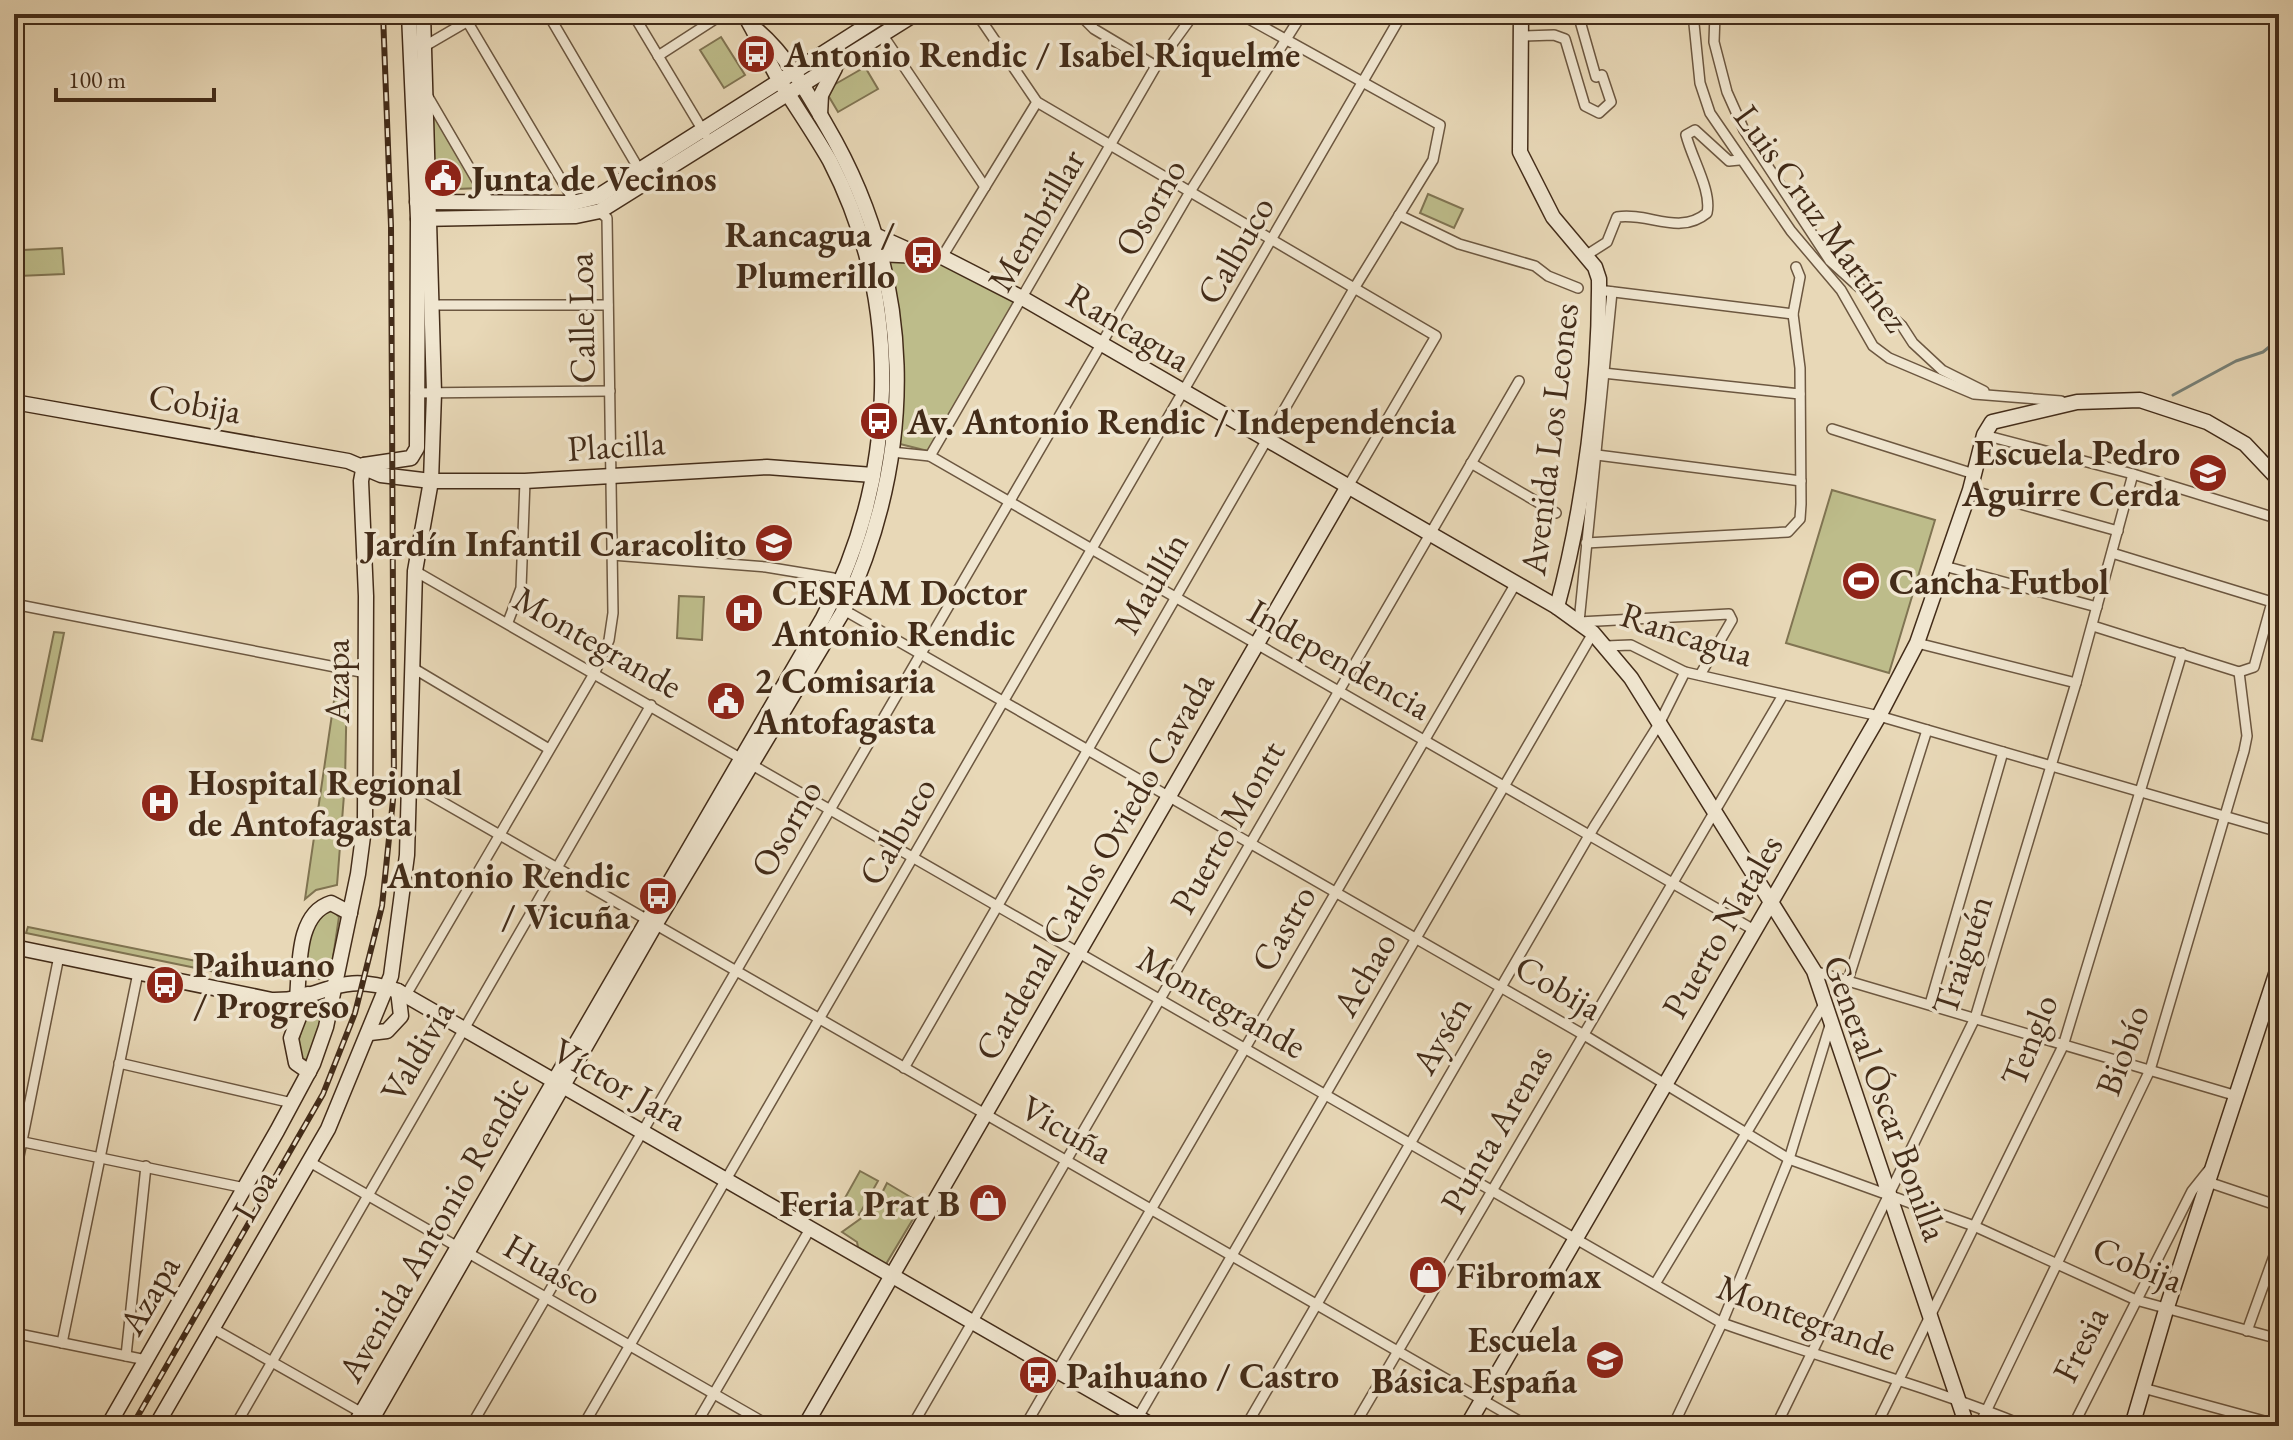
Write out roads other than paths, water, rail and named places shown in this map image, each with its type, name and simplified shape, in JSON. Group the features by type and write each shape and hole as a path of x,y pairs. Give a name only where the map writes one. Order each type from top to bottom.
{"street":[{"path":"409,14 424,202"},
{"path":"364,465 414,455 417,442 415,393 424,218 426,95 423,14"},
{"path":"425,46 480,14"},
{"path":"548,14 640,171"},
{"path":"633,14 711,142"},
{"path":"424,202 573,203 597,197 779,80 797,79 838,63 915,14"},
{"path":"977,14 1037,102 1355,287"},
{"path":"1079,14 1094,29 1156,66"},
{"name":"Membrillar","path":"930,456 1024,299 1156,66 1194,14"},
{"path":"1240,14 1366,81"},
{"name":"Osorno","path":"471,1426 1191,190 1302,14"},
{"name":"Calbuco","path":"583,1426 1366,81 1402,14"},
{"name":"Avenida Los Leones","path":"1521,14 1520,152 1553,217 1595,267 1605,291 1597,455 1579,622"},
{"path":"1521,36 1554,35 1565,39 1585,106 1599,113 1611,102 1602,75 1596,77 1578,14"},
{"name":"Luis Cruz Martínez","path":"1693,14 1700,83 1710,113 1739,160 1791,231 1841,290 1873,346 1889,358 1974,394 2077,402"},
{"path":"1715,14 1714,42 1727,92 1738,117 1830,261 1902,326 1913,343 1942,370 1994,396"},
{"path":"658,56 718,15"},
{"path":"424,218 576,216 600,211 788,94 797,79 860,21 882,15"},
{"name":"Avenida Antonio Rendic","path":"368,1422 462,1250 650,922 747,761 844,610 875,532 892,452 897,350 882,255 860,190 820,115 797,79 748,20"},
{"name":"Avenida Antonio Rendic","path":"747,761 840,582 873,475 882,400 879,314 857,232 830,162 779,80 748,20"},
{"name":"Calle Loa","path":"397,991 499,835 595,672 609,640 612,555 607,218 600,211 573,203 467,21"},
{"path":"882,34 985,187"},
{"path":"820,115 821,95 838,63"},
{"name":"Maullín","path":"904,1068 1355,287 1433,160 1440,125 1366,81"},
{"path":"426,95 490,203"},
{"path":"942,257 1037,102"},
{"path":"1585,256 1607,242 1617,217 1629,215 1658,222 1687,223 1707,213 1710,200 1692,162 1686,135 1695,130 1729,161 1739,160"},
{"path":"1399,215 1459,244 1535,266 1548,276 1578,288"},
{"path":"370,1033 387,1031 401,1016 397,991 411,784 415,571 431,481 434,393 433,305 424,218"},
{"name":"Avenida Antonio Rendic","path":"857,232 871,250 882,255"},
{"name":"Rancagua","path":"877,236 919,255"},
{"name":"Rancagua","path":"882,255 942,257 1024,299 1557,607 1606,646 1631,645 1685,672 1879,716 2279,832"},
{"path":"1586,543 1788,532 1800,519 1800,394 1793,314 1800,277 1796,267"},
{"name":"Cardenal Carlos Oviedo Cavada","path":"805,1426 1436,336 1355,287"},
{"path":"1605,291 1793,314"},
{"name":"Avenida Los Leones","path":"1557,607 1576,532 1605,291"},
{"path":"433,305 608,305"},
{"path":"1603,373 1800,394"},
{"name":"Puerto Montt","path":"912,1426 1519,381"},
{"path":"415,393 610,391"},
{"path":"2279,480 2245,444 2207,422 2140,400 2077,402 1992,422 1984,435 2133,474 2279,519"},
{"name":"Cobija","path":"14,402 364,465"},
{"path":"1832,429 1974,474"},
{"name":"Puerto Natales","path":"1467,1426 1879,716 1917,643 1970,490 1984,435"},
{"name":"Independencia","path":"892,452 930,456 1754,930"},
{"path":"1597,455 1801,481"},
{"path":"1471,463 1556,513"},
{"name":"Placilla","path":"364,465 381,475 431,481 525,481 767,467 873,475"},
{"name":"Azapa","path":"108,1426 309,1072 326,1027 364,837 366,673 361,481 364,465"},
{"name":"Traiguén","path":"1776,1426 1975,1018 2093,626 2133,474"},
{"path":"508,622 521,588 525,481"},
{"path":"1970,490 2118,531"},
{"path":"2093,626 2239,672 2254,667 2272,602 2112,553"},
{"path":"612,555 766,567 833,578 840,582"},
{"path":"1944,566 2097,607"},
{"name":"Montegrande","path":"415,571 1722,1323 1811,1355 1900,1380 2025,1426"},
{"name":"Castro","path":"1025,1426 1516,583"},
{"path":"14,604 366,673"},
{"name":"Cobija","path":"844,610 1086,752 1584,1035 1789,1159 1892,1193 1974,1226 2136,1300 2279,1339"},
{"path":"1579,622 1729,614 1732,620 1700,675"},
{"name":"Achao","path":"1136,1422 1593,633"},
{"path":"1917,643 2076,683"},
{"name":"General Óscar Bonilla","path":"1606,646 1659,724 1713,815 1814,971 1892,1193 1967,1426"},
{"name":"Tenglo","path":"1876,1426 2063,1046 2182,653"},
{"path":"413,668 549,749"},
{"name":"Aysén","path":"1246,1426 1590,835 1659,724 1685,672"},
{"name":"Biobío","path":"1979,1426 2150,1070 2247,736 2239,672"},
{"name":"Punta Arenas","path":"1354,1426 1783,695"},
{"name":"Valdivia","path":"235,1426 651,705"},
{"path":"1848,980 1927,730"},
{"path":"1930,1004 2003,752"},
{"name":"Vicuña","path":"411,784 1528,1426"},
{"path":"309,1072 296,1063 291,1038 302,996 303,941 313,914 331,903 350,913"},
{"name":"Víctor Jara","path":"14,947 272,1000 302,996 334,984 357,981 397,991 973,1322 1136,1422 1153,1426"},
{"path":"14,1181 18,1141 59,956"},
{"path":"1814,971 2237,1096"},
{"name":"Fresia","path":"2132,1426 2166,1310 2278,971"},
{"path":"62,1343 138,973"},
{"name":"Loa","path":"156,1426 328,1129 370,1033 397,991"},
{"path":"1655,1284 1826,1001"},
{"path":"1673,1426 1722,1323 1789,1159 1832,1019"},
{"path":"119,1063 292,1103"},
{"path":"18,1141 245,1188"},
{"name":"Huasco","path":"308,1161 770,1426"},
{"name":"Fresia","path":"2073,1426 2192,1191 2213,1165"},
{"path":"126,1356 146,1166"},
{"path":"2208,1182 2279,1206"},
{"path":"695,1426 810,1229"},
{"path":"2247,1331 2279,1242"},
{"path":"212,1328 368,1422"},
{"path":"14,1333 146,1360"},
{"path":"2143,1388 2279,1425"}],"waterway":[{"path":"2173,395 2236,361 2263,352 2279,339"}],"railway":[{"path":"132,1426 323,1094 355,1013 382,906 394,790 391,226 383,14"}],"place":[{"name":"Antonio Rendic / Isabel Riquelme","path":"756,54"},
{"name":"Junta de Vecinos","path":"443,178"},
{"name":"Rancagua / Plumerillo","path":"923,255"},
{"name":"Av. Antonio Rendic / Independencia","path":"879,421"},
{"name":"Escuela Pedro Aguirre Cerda","path":"2208,473"},
{"name":"Jardín Infantil Caracolito","path":"774,543"},
{"name":"Cancha Futbol","path":"1861,581"},
{"name":"CESFAM Doctor Antonio Rendic","path":"744,613"},
{"name":"2 Comisaria Antofagasta","path":"726,701"},
{"name":"Hospital Regional de Antofagasta","path":"160,803"},
{"name":"Antonio Rendic / Vicuña","path":"658,896"},
{"name":"Paihuano / Progreso","path":"165,985"},
{"name":"Feria Prat B","path":"988,1203"},
{"name":"Fibromax","path":"1428,1275"},
{"name":"Escuela Básica España","path":"1605,1360"},
{"name":"Paihuano / Castro","path":"1038,1375"}]}
